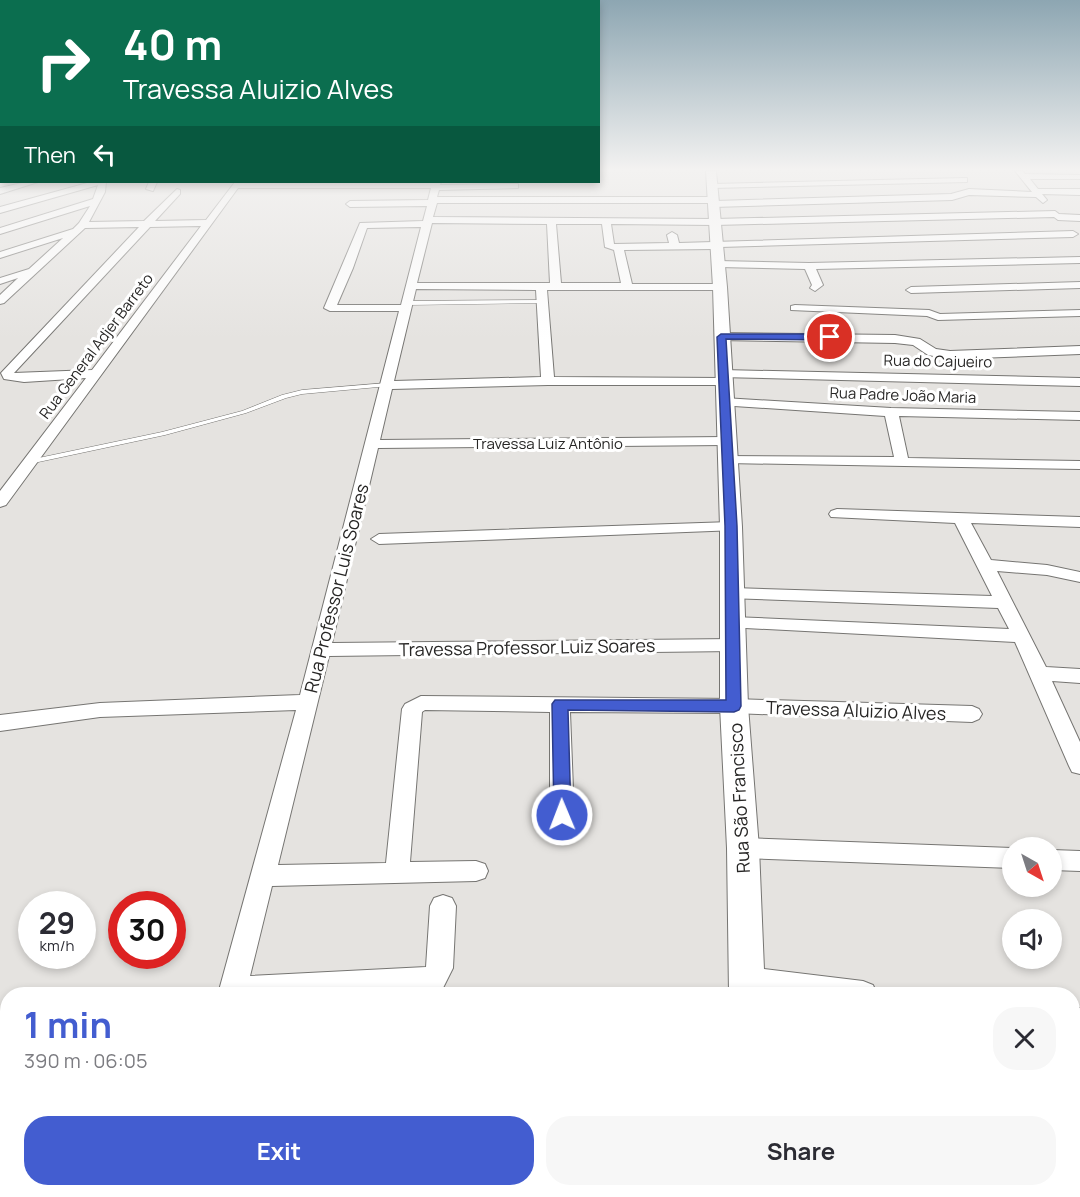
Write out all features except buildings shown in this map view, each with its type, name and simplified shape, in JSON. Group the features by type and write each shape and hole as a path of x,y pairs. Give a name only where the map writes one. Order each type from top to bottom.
{"street":[{"path":"0,255 80,228 98,227"},
{"path":"95,374 24,378 9,376 7,373 141,227"},
{"name":"Rua General Adjer Barreto","path":"0,502 204,227"},
{"path":"362,227 348,268 330,308 407,306"},
{"name":"Rua Professor Luis Soares","path":"234,987 427,227"},
{"path":"552,227 556,287"},
{"path":"607,227 610,247 619,248 675,246 711,227"},
{"path":"670,227 675,246"},
{"path":"413,286 627,287 712,227"},
{"name":"Rua São Francisco","path":"715,227 731,526 734,706 743,848 747,987"},
{"path":"719,227 809,266 907,277 1080,285"},
{"path":"771,227 1077,237"},
{"path":"0,301 80,228"},
{"path":"619,248 627,287"},
{"path":"907,277 1080,260"},
{"path":"809,266 818,285 815,288"},
{"path":"0,281 36,270"},
{"path":"907,277 929,313"},
{"path":"541,287 540,302 548,381"},
{"path":"795,308 929,313 938,316 972,317 1080,314"},
{"path":"721,337 895,339 916,342 932,352 950,355 1080,350"},
{"name":"Rua do Cajueiro","path":"387,385 548,381 723,386 1080,382"},
{"name":"Rua Padre João Maria","path":"723,386 891,412 1080,416"},
{"path":"891,412 902,462"},
{"name":"Travessa Luiz Antônio","path":"371,444 726,450 902,462 1080,465"},
{"path":"837,514 1080,522"},
{"path":"962,519 1022,636 1080,766"},
{"path":"379,538 539,535 731,526"},
{"path":"987,565 1047,570 1080,577"},
{"path":"733,594 1005,602"},
{"name":"Travessa Professor Luiz Soares","path":"320,650 734,634 1022,636"},
{"path":"1039,674 1080,676"},
{"path":"0,723 100,710 308,702"},
{"name":"Travessa Aluizio Alves","path":"397,874 412,710 415,706 428,702 734,706 972,714"},
{"path":"560,704 562,815"},
{"path":"743,848 1002,858"},
{"path":"1062,860 1080,861"},
{"path":"262,876 476,871"},
{"path":"310,987 433,979 440,968 443,906"}],"lane":[{"path":"407,306 540,302"},
{"path":"29,462 163,434 244,412 284,396 302,392 387,385"}],"route":[{"path":"562,815 560,704 734,706 731,526 721,337 830,337"}]}
